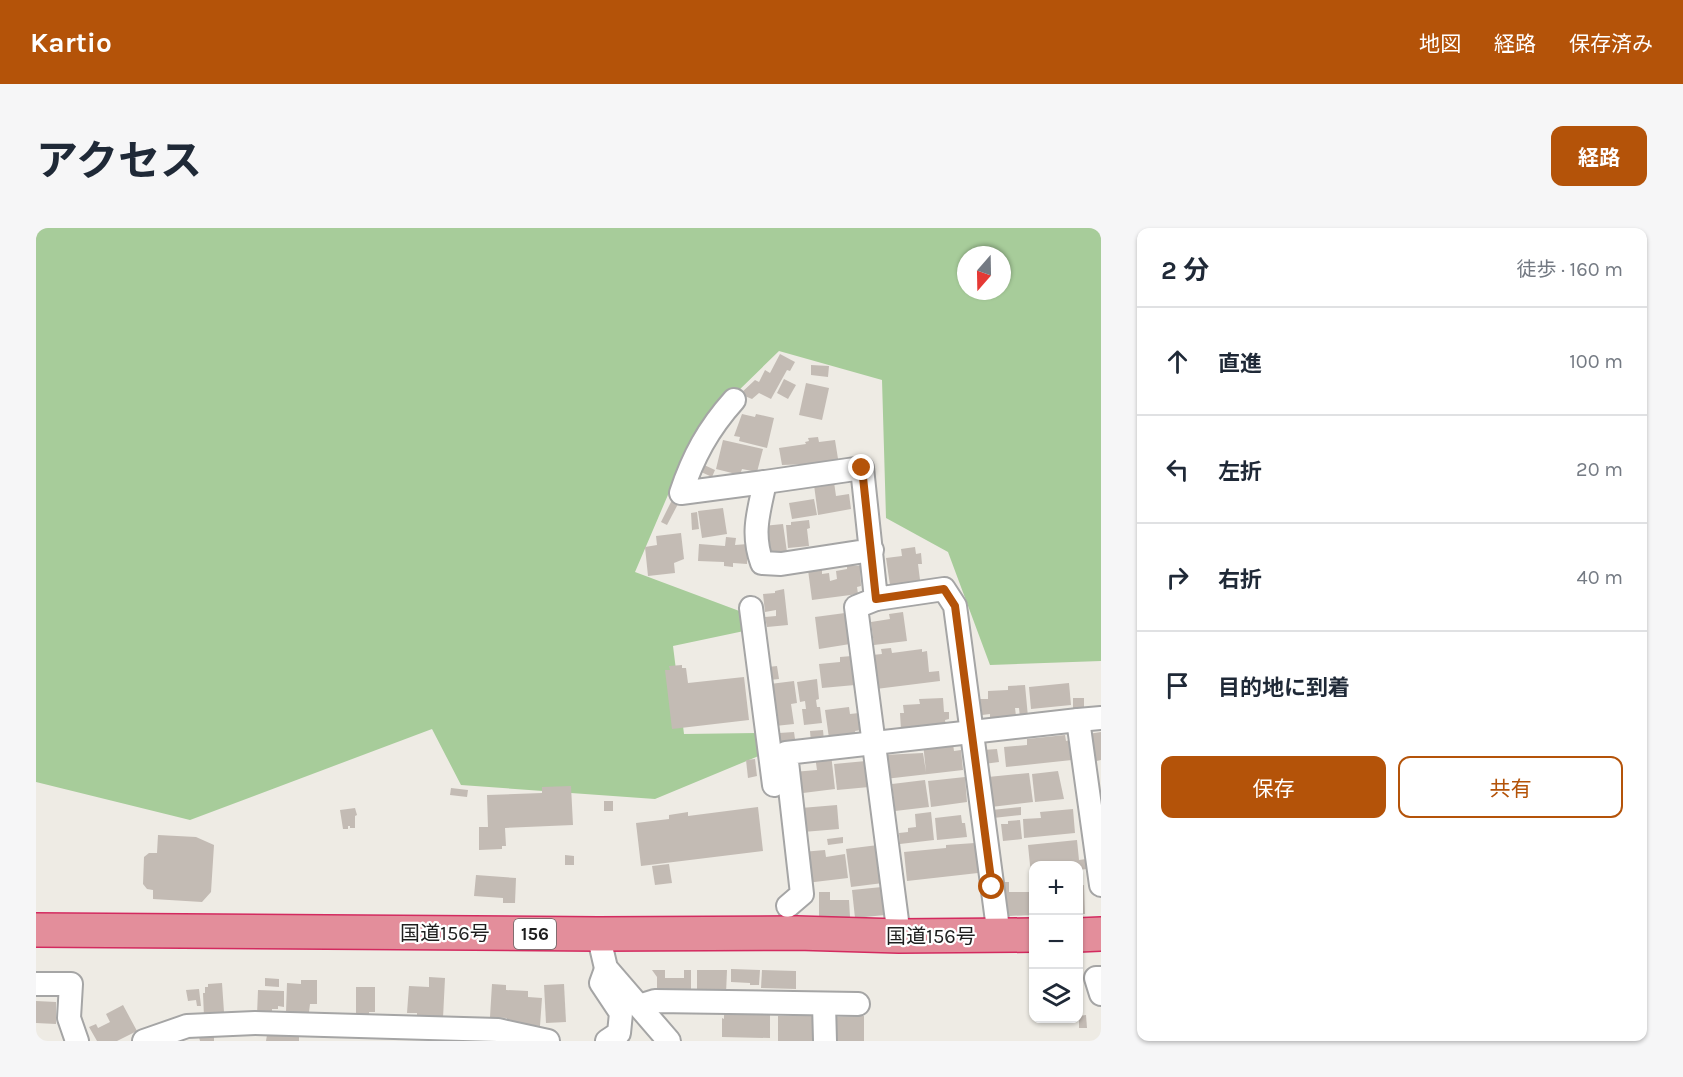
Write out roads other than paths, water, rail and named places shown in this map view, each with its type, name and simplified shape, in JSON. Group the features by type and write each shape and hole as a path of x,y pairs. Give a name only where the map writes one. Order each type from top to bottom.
{"highway":[{"name":"国道156号","path":"36,930 598,934 793,920 899,936 1029,935"},
{"path":"1083,935 1101,934"}],"street":[{"path":"734,400 714,422 702,443 691,464 681,493 862,468 876,599"},
{"path":"765,482 756,524 756,546 762,562 781,564 872,550"},
{"path":"899,936 856,607 876,599 944,589 955,606 999,936"},
{"path":"752,608 793,920"},
{"path":"793,920 801,894 786,753 1101,718"},
{"path":"1078,720 1101,885"},
{"path":"598,934 606,968 669,1041"},
{"path":"606,968 602,983 621,1013 619,1033 608,1041"},
{"path":"1101,978 1096,978 1101,994"},
{"path":"36,984 71,984 69,1018 77,1041"},
{"path":"639,1006 655,1001 858,1004"},
{"path":"824,1004 825,1041"},
{"path":"144,1041 188,1026 255,1023 439,1035 498,1030 548,1041"}]}
